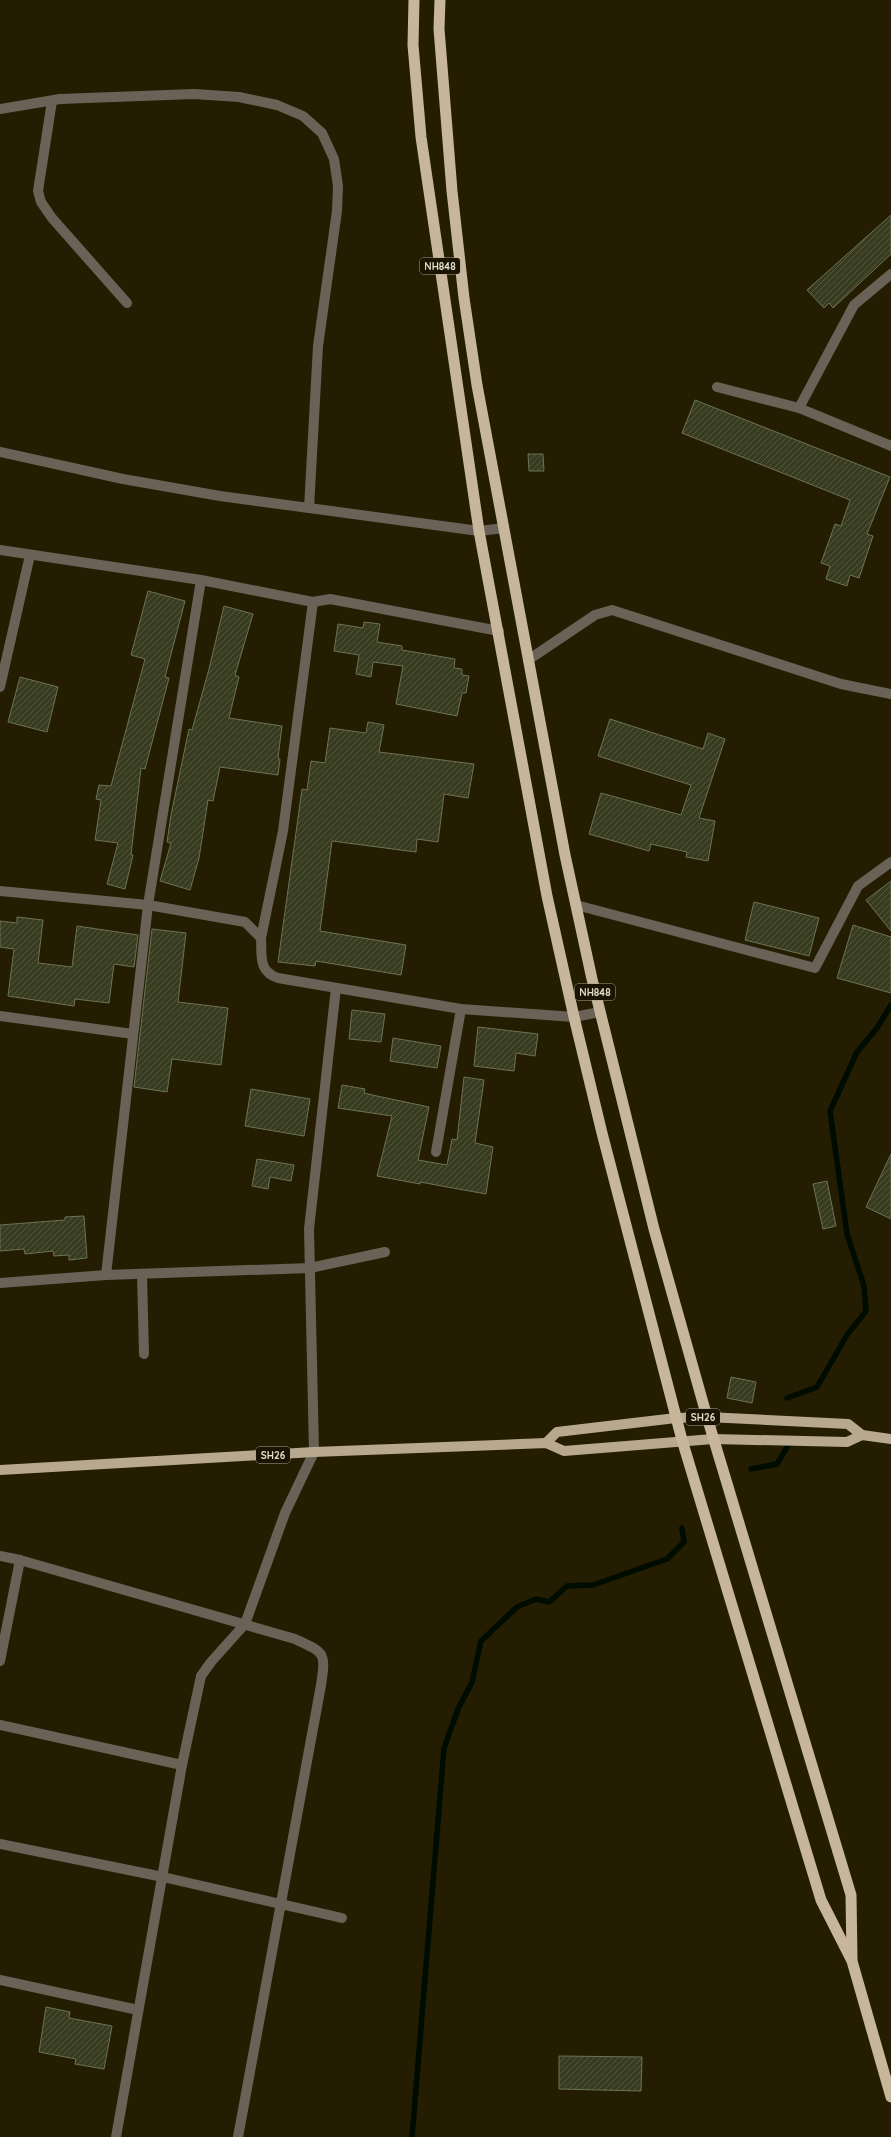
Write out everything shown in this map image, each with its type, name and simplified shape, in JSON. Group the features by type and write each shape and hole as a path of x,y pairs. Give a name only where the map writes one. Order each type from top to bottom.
{"highway":[{"name":"NH848","path":"414,0 413,45 421,137 478,531 499,631 547,896 574,1017 682,1440 821,1900 852,1962 891,2097"},
{"name":"NH848","path":"440,0 439,29 452,191 464,298 477,384 528,660 576,905 600,1012 654,1229 713,1439 852,1895 852,1962"}],"main road":[{"name":"SH26","path":"546,1443 557,1432 676,1418 707,1417 848,1424 862,1435 891,1439"},
{"name":"SH26","path":"0,1470 314,1452 546,1443 564,1451 682,1440 713,1439 847,1442 862,1435"}],"street":[{"path":"0,109 52,100 194,94 239,97 277,105 303,116 322,133 334,159 338,186 337,212 317,353 309,508"},
{"path":"52,100 38,191 41,202 52,218 127,303"},
{"path":"799,408 854,305 891,274"},
{"path":"717,388 799,408 891,446"},
{"path":"0,452 145,483 220,496 478,531 504,528"},
{"path":"0,550 201,580 313,602 330,599 499,631"},
{"path":"0,687 30,554"},
{"path":"106,1275 148,905 201,580"},
{"path":"313,602 283,831 261,938 262,962 265,970 269,974 278,978 461,1009 574,1017 600,1012"},
{"path":"528,660 595,615 612,610 841,684 891,694"},
{"path":"576,905 814,968 858,886 891,862"},
{"path":"0,891 148,905 245,922 261,938"},
{"path":"116,2137 182,1765 201,1676 210,1662 244,1624 285,1513 314,1452 309,1229 336,988"},
{"path":"436,1152 461,1009"},
{"path":"0,1016 134,1034"},
{"path":"0,1283 106,1275 310,1268 385,1252"},
{"path":"142,1274 144,1354"},
{"path":"0,1556 20,1560 295,1639 316,1649 324,1657 324,1664 238,2137"},
{"path":"0,1661 20,1560"},
{"path":"0,1725 182,1765"},
{"path":"0,1844 163,1876 342,1918"},
{"path":"0,1980 138,2010"}],"building":[{"path":"891,215 891,254 833,308 829,303 824,308 807,290"},
{"path":"695,400 890,477 867,534 873,536 859,578 850,575 847,586 826,579 830,566 821,563 835,524 841,526 850,500 682,433"},
{"path":"528,454 543,454 544,471 529,471"},
{"path":"148,591 185,601 165,677 169,678 145,769 141,768 131,855 133,855 125,889 107,884 118,843 95,840 101,800 96,799 99,785 111,786 145,659 131,655"},
{"path":"224,606 253,614 235,675 239,677 229,718 282,726 278,758 280,759 278,775 220,767 213,801 208,800 199,858 190,890 160,881 171,843 167,842 171,815 189,729 192,730 209,669"},
{"path":"364,622 380,624 377,642 402,646 402,650 455,659 454,668 462,669 462,675 469,676 466,693 462,693 457,716 396,704 403,666 373,662 371,677 356,674 359,655 334,651 338,624 363,628"},
{"path":"20,677 58,687 47,732 8,722"},
{"path":"610,719 703,749 708,733 725,739 699,818 715,821 708,861 686,857 687,852 651,844 649,851 589,834 601,793 681,815 691,785 598,756"},
{"path":"368,722 384,725 379,752 474,764 468,798 444,794 438,842 417,839 416,852 332,841 320,931 406,945 401,975 316,961 315,966 278,962 302,789 307,790 311,761 325,763 330,728 366,733"},
{"path":"891,881 891,931 866,900"},
{"path":"754,902 819,918 809,956 745,940"},
{"path":"17,917 43,920 38,963 72,967 77,926 138,935 134,967 114,964 109,1003 75,999 74,1006 8,996 14,949 0,947 0,921 17,923"},
{"path":"853,925 891,937 891,993 837,978"},
{"path":"152,929 186,933 178,1002 228,1008 221,1065 172,1059 167,1092 134,1087"},
{"path":"352,1010 385,1014 381,1042 349,1039"},
{"path":"478,1027 538,1034 535,1056 516,1053 514,1071 474,1066"},
{"path":"393,1038 441,1046 437,1068 390,1061"},
{"path":"464,1077 484,1080 475,1143 493,1147 486,1194 377,1176 392,1116 338,1108 342,1085 365,1089 364,1093 429,1107 418,1160 447,1165 452,1139 457,1140"},
{"path":"251,1089 310,1099 304,1136 245,1126"},
{"path":"891,1154 891,1219 866,1207"},
{"path":"257,1159 294,1165 291,1181 270,1177 268,1189 252,1186"},
{"path":"827,1181 836,1226 823,1229 813,1184"},
{"path":"84,1216 87,1258 69,1260 69,1255 54,1256 53,1251 25,1254 24,1249 0,1251 0,1225 65,1220 65,1217"},
{"path":"731,1377 756,1382 752,1403 727,1398"},
{"path":"46,2007 70,2012 69,2018 112,2026 104,2069 75,2064 76,2059 39,2052"},
{"path":"559,2056 642,2057 641,2091 559,2089"}],"waterway":[{"path":"787,1398 817,1387 847,1335 866,1311 864,1286 847,1234 830,1111 857,1052 877,1028 891,1005"},
{"path":"751,1469 777,1464 789,1444"},
{"path":"412,2137 444,1748 458,1709 472,1682 481,1641 517,1607 536,1599 549,1602 567,1586 593,1585 667,1559 684,1542 682,1528"}]}
